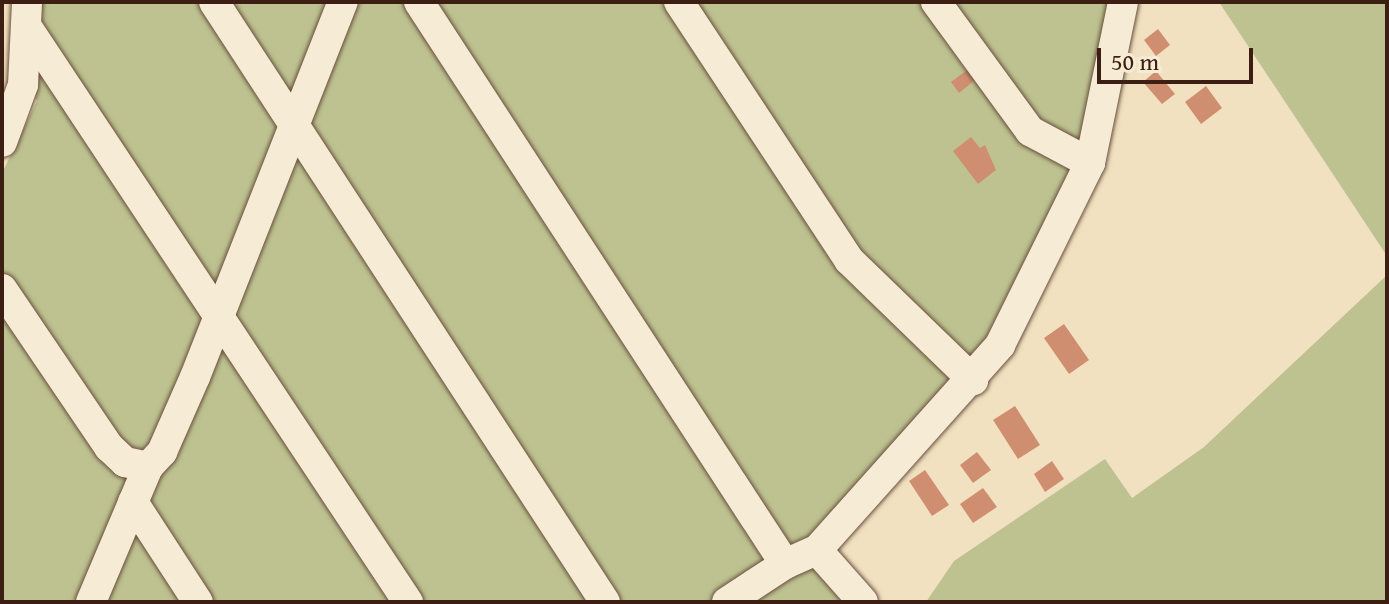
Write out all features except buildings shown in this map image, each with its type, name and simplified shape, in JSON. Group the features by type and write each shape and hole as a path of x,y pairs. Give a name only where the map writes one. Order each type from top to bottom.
{"street":[{"path":"214,2 605,602"},
{"path":"91,602 148,467 162,452 195,377 219,308 343,2"},
{"path":"419,2 785,564"},
{"path":"679,2 849,260 973,380"},
{"path":"936,2 1030,131 1090,163"},
{"path":"727,602 785,564 817,550 973,380 1000,345 1090,163 1123,2"},
{"path":"2,142 23,85 27,15"},
{"path":"27,15 408,602"},
{"path":"2,289 109,447 125,462 148,467"},
{"path":"133,502 198,602"},
{"path":"817,550 863,602"}],"green space":[{"path":"29,2 1122,2 1071,192 988,354 803,550 857,602 2,602 2,173 37,101 24,75"},
{"path":"1219,2 1387,2 1387,256"},
{"path":"1387,275 1387,602 926,602 954,561 1105,459 1132,498 1204,447"}]}
